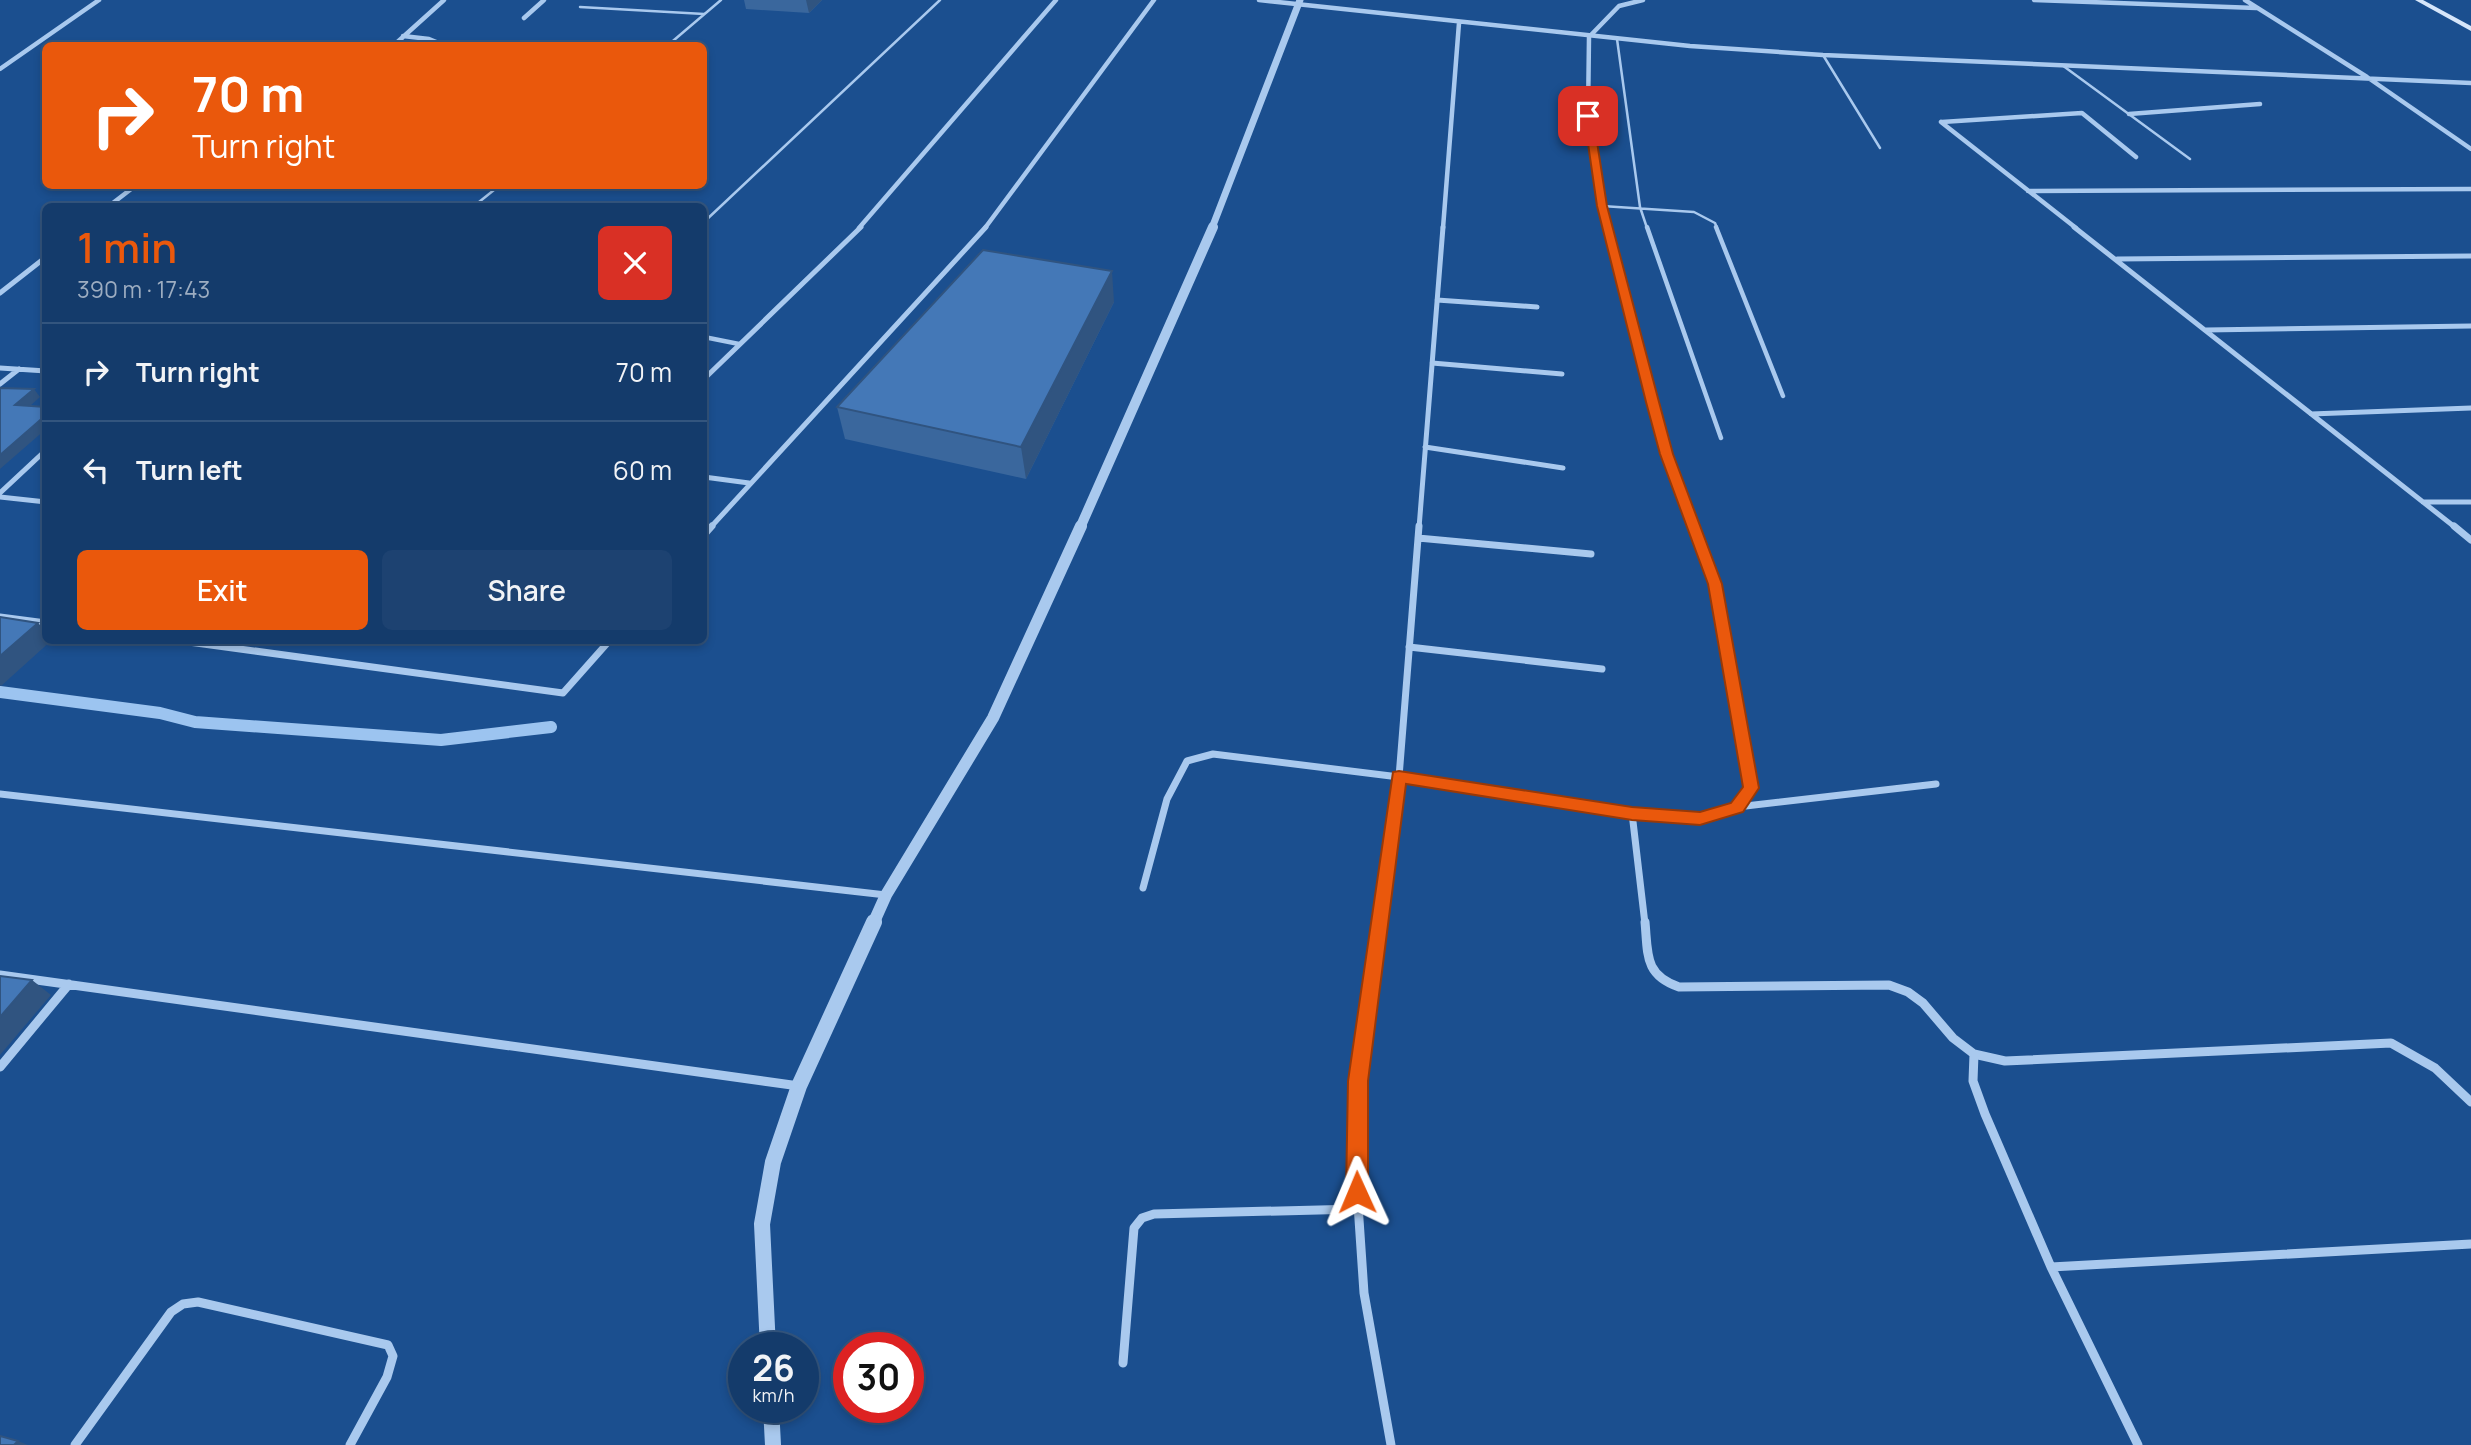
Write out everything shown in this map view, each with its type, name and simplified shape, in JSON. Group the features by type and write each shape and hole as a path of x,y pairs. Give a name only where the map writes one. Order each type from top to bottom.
{"main road":[{"path":"2418,0 2471,29"}],"street":[{"path":"0,69 99,0"},
{"path":"397,42 444,0"},
{"path":"524,18 544,0"},
{"path":"707,376 870,218 1056,0"},
{"path":"707,532 993,219 1154,0"},
{"path":"1259,0 1299,2 1588,37 1823,55 2471,83"},
{"path":"1616,0 1619,6"},
{"path":"1643,0 1619,6 1588,37 1588,116 1602,206 1667,454 1715,584 1751,788 1737,807"},
{"path":"2034,0 2257,8"},
{"path":"2245,0 2367,77 2471,149"},
{"path":"767,1332 762,1224 774,1162 799,1086 886,895 993,718 1125,430 1210,234 1299,2"},
{"path":"1391,1445 1364,1293 1356,1175 1358,1081 1399,777 1459,23"},
{"path":"403,36 436,42"},
{"path":"2129,114 2260,104"},
{"path":"2136,157 2082,113 1941,122 2471,540"},
{"path":"2028,191 2471,188"},
{"path":"112,203 131,189"},
{"path":"2117,260 2471,256"},
{"path":"0,293 42,260"},
{"path":"1437,300 1537,307"},
{"path":"2205,330 2471,326"},
{"path":"1432,363 1562,374"},
{"path":"0,368 42,372"},
{"path":"0,384 19,369"},
{"path":"2310,414 2471,408"},
{"path":"1425,447 1563,468"},
{"path":"0,495 42,454"},
{"path":"707,477 749,483"},
{"path":"0,495 42,501"},
{"path":"2423,502 2471,502"},
{"path":"1418,538 1591,554"},
{"path":"0,617 42,622"},
{"path":"204,644 563,692 606,644"},
{"path":"1409,647 1602,669"},
{"path":"1143,888 1167,799 1186,761 1213,754 1399,777 1632,813 1700,819 1737,807 1936,784"},
{"path":"0,794 886,895"},
{"path":"1632,813 1650,967 1664,982 1679,987 1889,985 1908,992 1923,1003 1953,1038 1974,1054 2005,1061 2391,1043 2421,1057 2456,1083 2471,1102"},
{"path":"0,975 799,1086"},
{"path":"0,1067 68,984"},
{"path":"1974,1054 1973,1081 2051,1267 2138,1445"},
{"path":"1123,1363 1134,1228 1142,1218 1154,1214 1358,1209"},
{"path":"2051,1267 2471,1244"},
{"path":"75,1445 171,1312 183,1304 198,1302 388,1345 393,1356 387,1377 351,1445"},
{"path":"772,1423 773,1445"}],"lane":[{"path":"672,42 721,0"},
{"path":"707,219 940,0"},
{"path":"580,7 704,14"},
{"path":"1616,39 1640,207 1721,438"},
{"path":"1823,55 1881,148"},
{"path":"2062,65 2190,159"},
{"path":"478,203 495,189"},
{"path":"1602,206 1694,212 1715,223 1783,396"},
{"path":"707,338 739,344"}],"building":[{"path":"983,250 1112,271 1021,447 837,407"},
{"path":"0,388 34,389 15,405 42,407 42,418 0,455"},
{"path":"0,617 38,623 0,656"},
{"path":"0,976 32,980 0,1017"},
{"path":"0,1436 18,1441 14,1445 0,1445"}],"waterway":[{"path":"0,692 160,713 195,722 441,740 551,727"}],"route":[{"path":"1357,1192 1358,1081 1399,777 1632,813 1700,819 1737,807 1751,788 1715,584 1667,454 1602,206 1588,116"}]}
